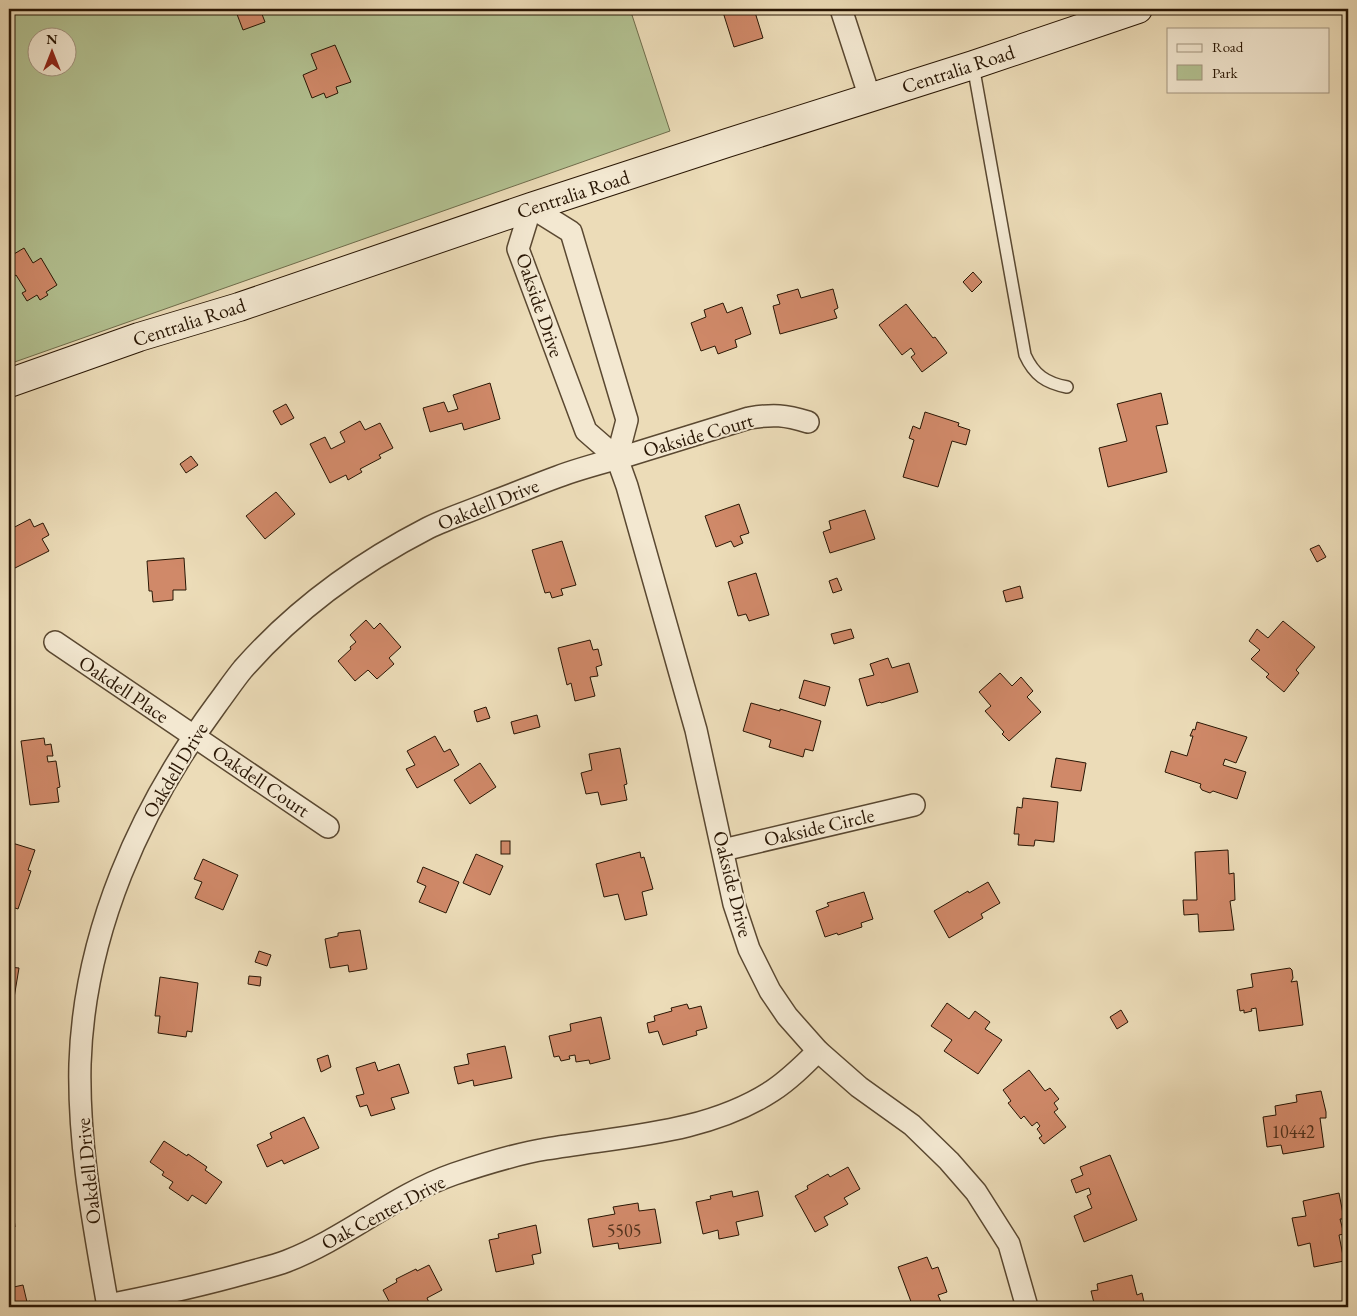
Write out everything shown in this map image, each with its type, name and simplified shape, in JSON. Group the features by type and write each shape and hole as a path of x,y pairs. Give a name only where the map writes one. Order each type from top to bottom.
{"main road":[{"name":"Centralia Road","path":"9,383 140,337 238,307 531,207 973,65 1138,9"}],"street":[{"path":"841,9 870,98"},
{"path":"531,207 571,232 627,420 618,458"},
{"name":"Oakside Drive","path":"531,207 518,249 586,431 618,458 696,730 734,904 749,949 770,991 787,1016 818,1051 859,1087 912,1125 949,1161 976,1192 1009,1244 1027,1307"},
{"name":"Oakside Court","path":"618,458 749,418 770,415 786,416 808,422"},
{"name":"Oakdell Drive","path":"108,1306 89,1199 82,1137 80,1063 84,1014 93,964 110,903 134,841 164,783 194,736 243,669 287,625 335,585 376,558 430,527 559,476 618,458"},
{"name":"Oakdell Place","path":"55,642 194,736"},
{"name":"Oakdell Court","path":"194,736 328,827"},
{"name":"Oakside Circle","path":"723,850 914,805"},
{"name":"Oak Center Drive","path":"108,1306 198,1287 286,1262 334,1240 398,1199 451,1175 507,1157 703,1123 739,1109 772,1091 802,1067 818,1051"}],"lane":[{"path":"973,65 1025,355 1030,367 1039,376 1053,384 1067,387"}],"green space":[{"path":"9,9 630,9 670,131 9,364"}],"building":[{"path":"235,9 260,9 265,22 243,30"},
{"path":"722,9 754,9 763,38 734,47"},
{"path":"335,45 351,82 336,87 338,93 326,98 324,93 312,98 303,75 317,69 311,54"},
{"path":"24,248 33,263 41,258 57,285 46,292 48,295 40,300 37,295 27,301 22,293 26,291 16,275 9,280 9,257"},
{"path":"973,272 982,282 972,292 963,282"},
{"path":"798,289 801,298 833,289 838,308 834,310 837,318 780,334 773,306 780,304 777,295"},
{"path":"723,303 727,313 742,307 751,334 735,340 737,347 718,354 715,346 701,351 691,323 706,317 704,310"},
{"path":"906,304 947,353 922,372 911,357 915,354 911,348 902,355 879,325"},
{"path":"490,383 500,419 464,430 462,423 430,432 423,408 444,402 448,412 458,409 453,395"},
{"path":"1161,393 1168,424 1156,426 1167,472 1108,487 1099,448 1127,441 1117,404"},
{"path":"286,404 294,418 281,425 273,411"},
{"path":"925,412 959,423 958,426 970,430 966,445 952,441 938,487 903,477 914,440 909,438 913,426 920,429"},
{"path":"360,421 365,430 380,423 393,448 379,455 381,458 360,469 362,472 348,480 346,475 330,483 310,444 325,437 331,449 345,442 340,432"},
{"path":"191,456 198,465 186,473 180,464"},
{"path":"276,492 295,514 265,539 246,516"},
{"path":"739,504 749,533 740,536 743,543 734,547 731,541 716,547 705,516"},
{"path":"865,510 875,539 830,553 823,532 831,529 829,521"},
{"path":"30,519 34,527 43,523 49,535 42,539 49,551 9,571 9,530"},
{"path":"562,541 576,585 561,589 563,595 552,598 550,592 545,593 532,550"},
{"path":"1319,545 1326,557 1317,562 1310,549"},
{"path":"184,558 186,590 173,590 173,600 153,602 152,591 149,591 147,561"},
{"path":"756,573 769,615 749,621 746,614 738,616 728,582"},
{"path":"837,578 842,590 833,593 829,581"},
{"path":"1020,586 1023,598 1006,602 1003,591"},
{"path":"366,620 374,629 380,623 401,647 389,658 394,664 377,679 368,670 355,681 338,661 356,642 350,635"},
{"path":"1283,621 1315,647 1296,670 1299,673 1284,692 1266,677 1269,674 1251,659 1260,650 1249,641 1257,629 1268,638"},
{"path":"851,629 854,638 834,644 831,634"},
{"path":"590,640 593,650 598,649 602,665 596,667 598,676 590,677 595,696 575,701 571,683 567,685 558,648"},
{"path":"888,658 892,668 909,663 918,692 867,706 859,679 874,675 870,664"},
{"path":"1000,673 1012,686 1021,677 1033,691 1027,697 1041,712 1009,741 1002,734 1004,732 985,711 991,706 979,692"},
{"path":"804,680 830,687 825,706 799,698"},
{"path":"751,703 821,721 813,751 805,749 803,757 769,747 771,740 743,731"},
{"path":"486,707 490,718 477,722 474,711"},
{"path":"537,715 540,727 514,734 511,722"},
{"path":"1197,722 1247,737 1236,763 1225,759 1223,765 1246,772 1237,799 1213,791 1210,793 1202,790 1201,784 1165,772 1171,751 1187,756 1193,736 1190,736 1193,729 1195,730"},
{"path":"435,736 444,752 450,749 459,765 417,788 406,769 415,765 407,751"},
{"path":"44,738 45,745 51,744 53,756 47,756 48,762 56,761 60,787 57,788 59,802 30,805 21,741"},
{"path":"620,748 627,784 624,785 627,800 601,805 598,792 586,794 581,773 592,770 589,754"},
{"path":"1056,758 1086,763 1081,791 1051,787"},
{"path":"480,763 496,787 470,804 454,780"},
{"path":"1023,798 1058,802 1054,842 1035,840 1034,846 1018,845 1019,834 1014,834 1017,807 1022,808"},
{"path":"501,841 510,841 510,854 501,854"},
{"path":"9,842 35,850 28,870 31,871 18,909 9,906"},
{"path":"1228,850 1229,874 1234,873 1235,900 1230,901 1234,930 1199,932 1198,914 1184,915 1183,900 1197,900 1195,852"},
{"path":"640,852 641,858 644,857 653,889 642,892 647,915 625,920 618,894 604,897 596,864"},
{"path":"476,854 503,866 490,895 463,883"},
{"path":"203,859 238,875 223,910 195,898 202,882 194,879"},
{"path":"423,867 459,882 446,913 419,902 426,886 417,882"},
{"path":"988,882 1000,903 981,914 983,918 949,938 934,911 968,891 969,893"},
{"path":"864,892 873,919 861,923 862,927 825,937 816,911 829,906 827,903"},
{"path":"360,930 367,969 349,972 348,965 330,968 325,939 338,936 338,933"},
{"path":"259,951 271,955 267,966 255,962"},
{"path":"9,967 19,968 13,1004 9,1004"},
{"path":"1290,968 1293,978 1291,982 1297,981 1303,1025 1259,1031 1256,1008 1244,1013 1244,1010 1240,1011 1237,990 1253,987 1251,974"},
{"path":"249,976 261,977 260,986 248,984"},
{"path":"160,977 198,983 192,1032 187,1031 186,1037 158,1033 160,1016 155,1016"},
{"path":"947,1003 969,1019 975,1011 990,1022 985,1029 1002,1040 978,1074 944,1051 952,1040 931,1026"},
{"path":"687,1004 689,1009 701,1006 707,1028 696,1031 697,1035 663,1045 658,1031 649,1033 647,1023 655,1021 654,1016 672,1011 671,1008"},
{"path":"1121,1010 1128,1022 1117,1029 1110,1017"},
{"path":"601,1017 610,1059 590,1064 589,1060 576,1062 575,1055 569,1056 570,1059 561,1061 559,1056 554,1057 549,1036 571,1031 570,1024"},
{"path":"505,1046 512,1078 474,1086 473,1080 458,1084 454,1067 469,1064 467,1054"},
{"path":"328,1055 331,1067 321,1072 317,1059"},
{"path":"375,1062 378,1071 399,1064 409,1093 391,1098 395,1109 371,1116 367,1105 360,1107 356,1096 364,1094 356,1068"},
{"path":"1029,1070 1045,1091 1050,1088 1059,1099 1054,1103 1058,1109 1054,1112 1066,1127 1044,1144 1039,1138 1042,1136 1037,1129 1040,1126 1037,1122 1032,1126 1024,1116 1021,1119 1008,1103 1011,1101 1003,1090"},
{"path":"1321,1091 1326,1112 1326,1118 1320,1118 1324,1147 1283,1154 1281,1145 1267,1147 1263,1117 1276,1115 1275,1106 1297,1102 1296,1095"},
{"path":"304,1117 319,1148 284,1164 282,1160 267,1167 257,1145 272,1138 270,1133"},
{"path":"164,1141 207,1167 205,1170 222,1182 206,1204 192,1195 188,1201 169,1188 173,1182 162,1175 164,1172 150,1162"},
{"path":"1110,1155 1137,1220 1084,1242 1074,1216 1092,1208 1087,1196 1091,1194 1089,1188 1076,1193 1071,1180 1083,1175 1080,1167"},
{"path":"848,1167 860,1189 844,1198 848,1204 824,1217 828,1225 815,1232 795,1196 808,1189 807,1186 828,1174 830,1177"},
{"path":"11,1190 15,1227 9,1228 9,1191"},
{"path":"732,1191 733,1197 758,1191 763,1216 736,1222 739,1235 719,1239 718,1230 703,1234 696,1202 711,1199 710,1196"},
{"path":"1339,1193 1344,1219 1340,1219 1344,1234 1339,1235 1344,1261 1314,1267 1310,1243 1298,1246 1292,1218 1306,1216 1303,1201"},
{"path":"638,1203 639,1211 655,1209 661,1243 619,1249 618,1243 593,1247 588,1219 615,1214 613,1207"},
{"path":"536,1225 541,1253 532,1255 534,1264 496,1272 489,1240 499,1238 498,1234"},
{"path":"927,1257 932,1269 938,1267 947,1292 938,1295 943,1307 913,1307 898,1267"},
{"path":"429,1265 442,1290 427,1298 431,1307 392,1307 383,1290 397,1282 396,1279"},
{"path":"1132,1275 1137,1295 1142,1293 1145,1307 1095,1307 1091,1291 1098,1290 1097,1284"},
{"path":"23,1285 27,1302 30,1301 32,1307 9,1307 9,1288"}]}
